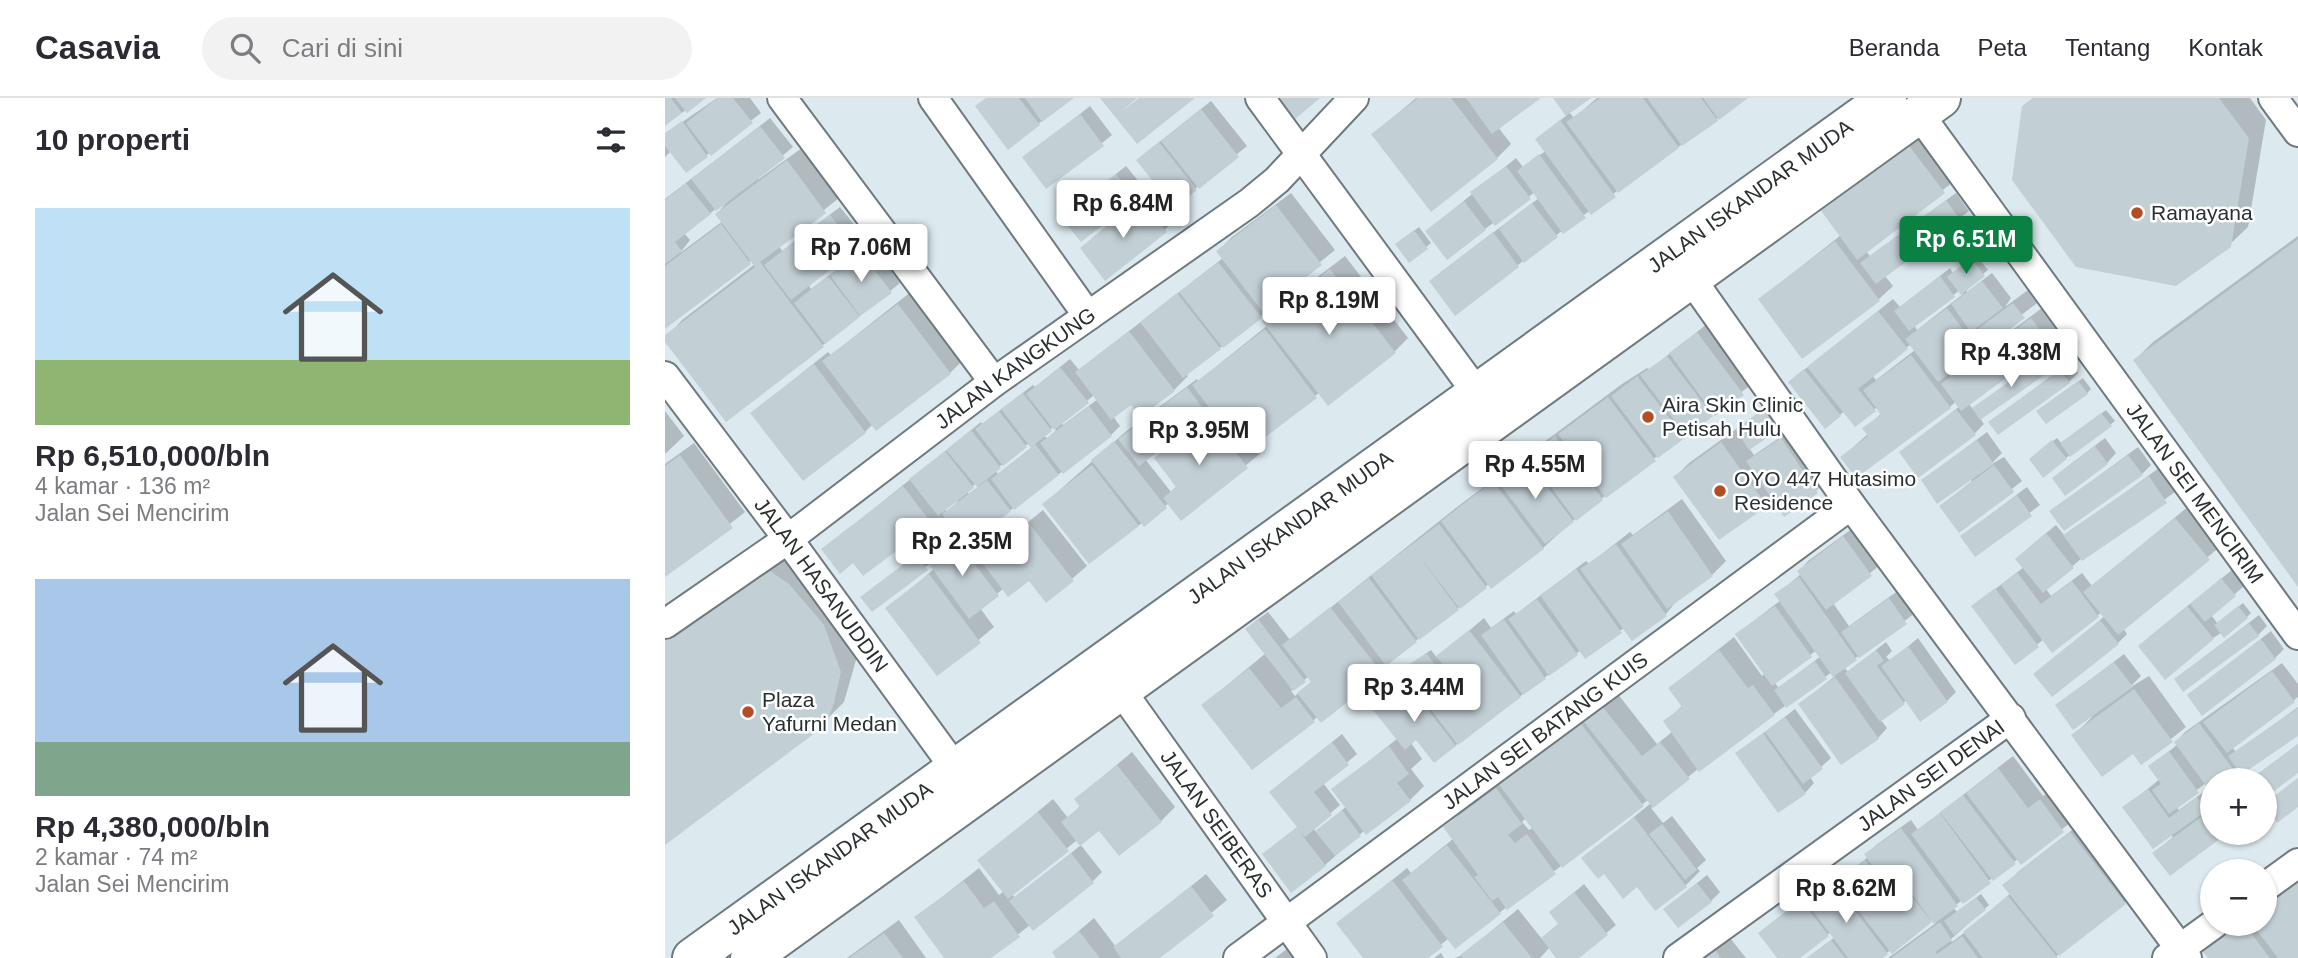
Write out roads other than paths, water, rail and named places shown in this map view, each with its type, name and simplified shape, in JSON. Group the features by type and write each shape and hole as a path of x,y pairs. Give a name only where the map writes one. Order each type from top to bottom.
{"main road":[{"name":"JALAN ISKANDAR MUDA","path":"692,958 965,782 1120,689 1682,265 1915,103"},
{"name":"JALAN ISKANDAR MUDA","path":"750,958 965,782 1477,393 1682,265"}],"street":[{"path":"782,98 994,382"},
{"path":"933,98 1087,316"},
{"path":"1260,98 1477,393"},
{"name":"JALAN KANGKUNG","path":"665,624 788,539 994,382 1249,203 1302,153 1354,98"},
{"path":"2273,98 2298,132"},
{"name":"JALAN SEI MENCIRIM","path":"1915,103 2298,635"},
{"path":"1682,265 1851,505 2011,718 2178,955 2200,936"},
{"name":"JALAN HASANUDDIN","path":"665,376 965,782"},
{"name":"JALAN SEI BATANG KUIS","path":"1238,958 1851,505"},
{"name":"JALAN SEIBERAS","path":"1120,689 1312,958"},
{"name":"JALAN SEI DENAI","path":"1678,958 2011,718"},
{"path":"2277,878 2298,863"}],"place":[{"name":"Ramayana","path":"2137,213"},
{"name":"Aira Skin Clinic Petisah Hulu","path":"1648,417"},
{"name":"OYO 447 Hutasimo Residence","path":"1720,491"},
{"name":"Plaza Yafurni Medan","path":"748,712"}]}
